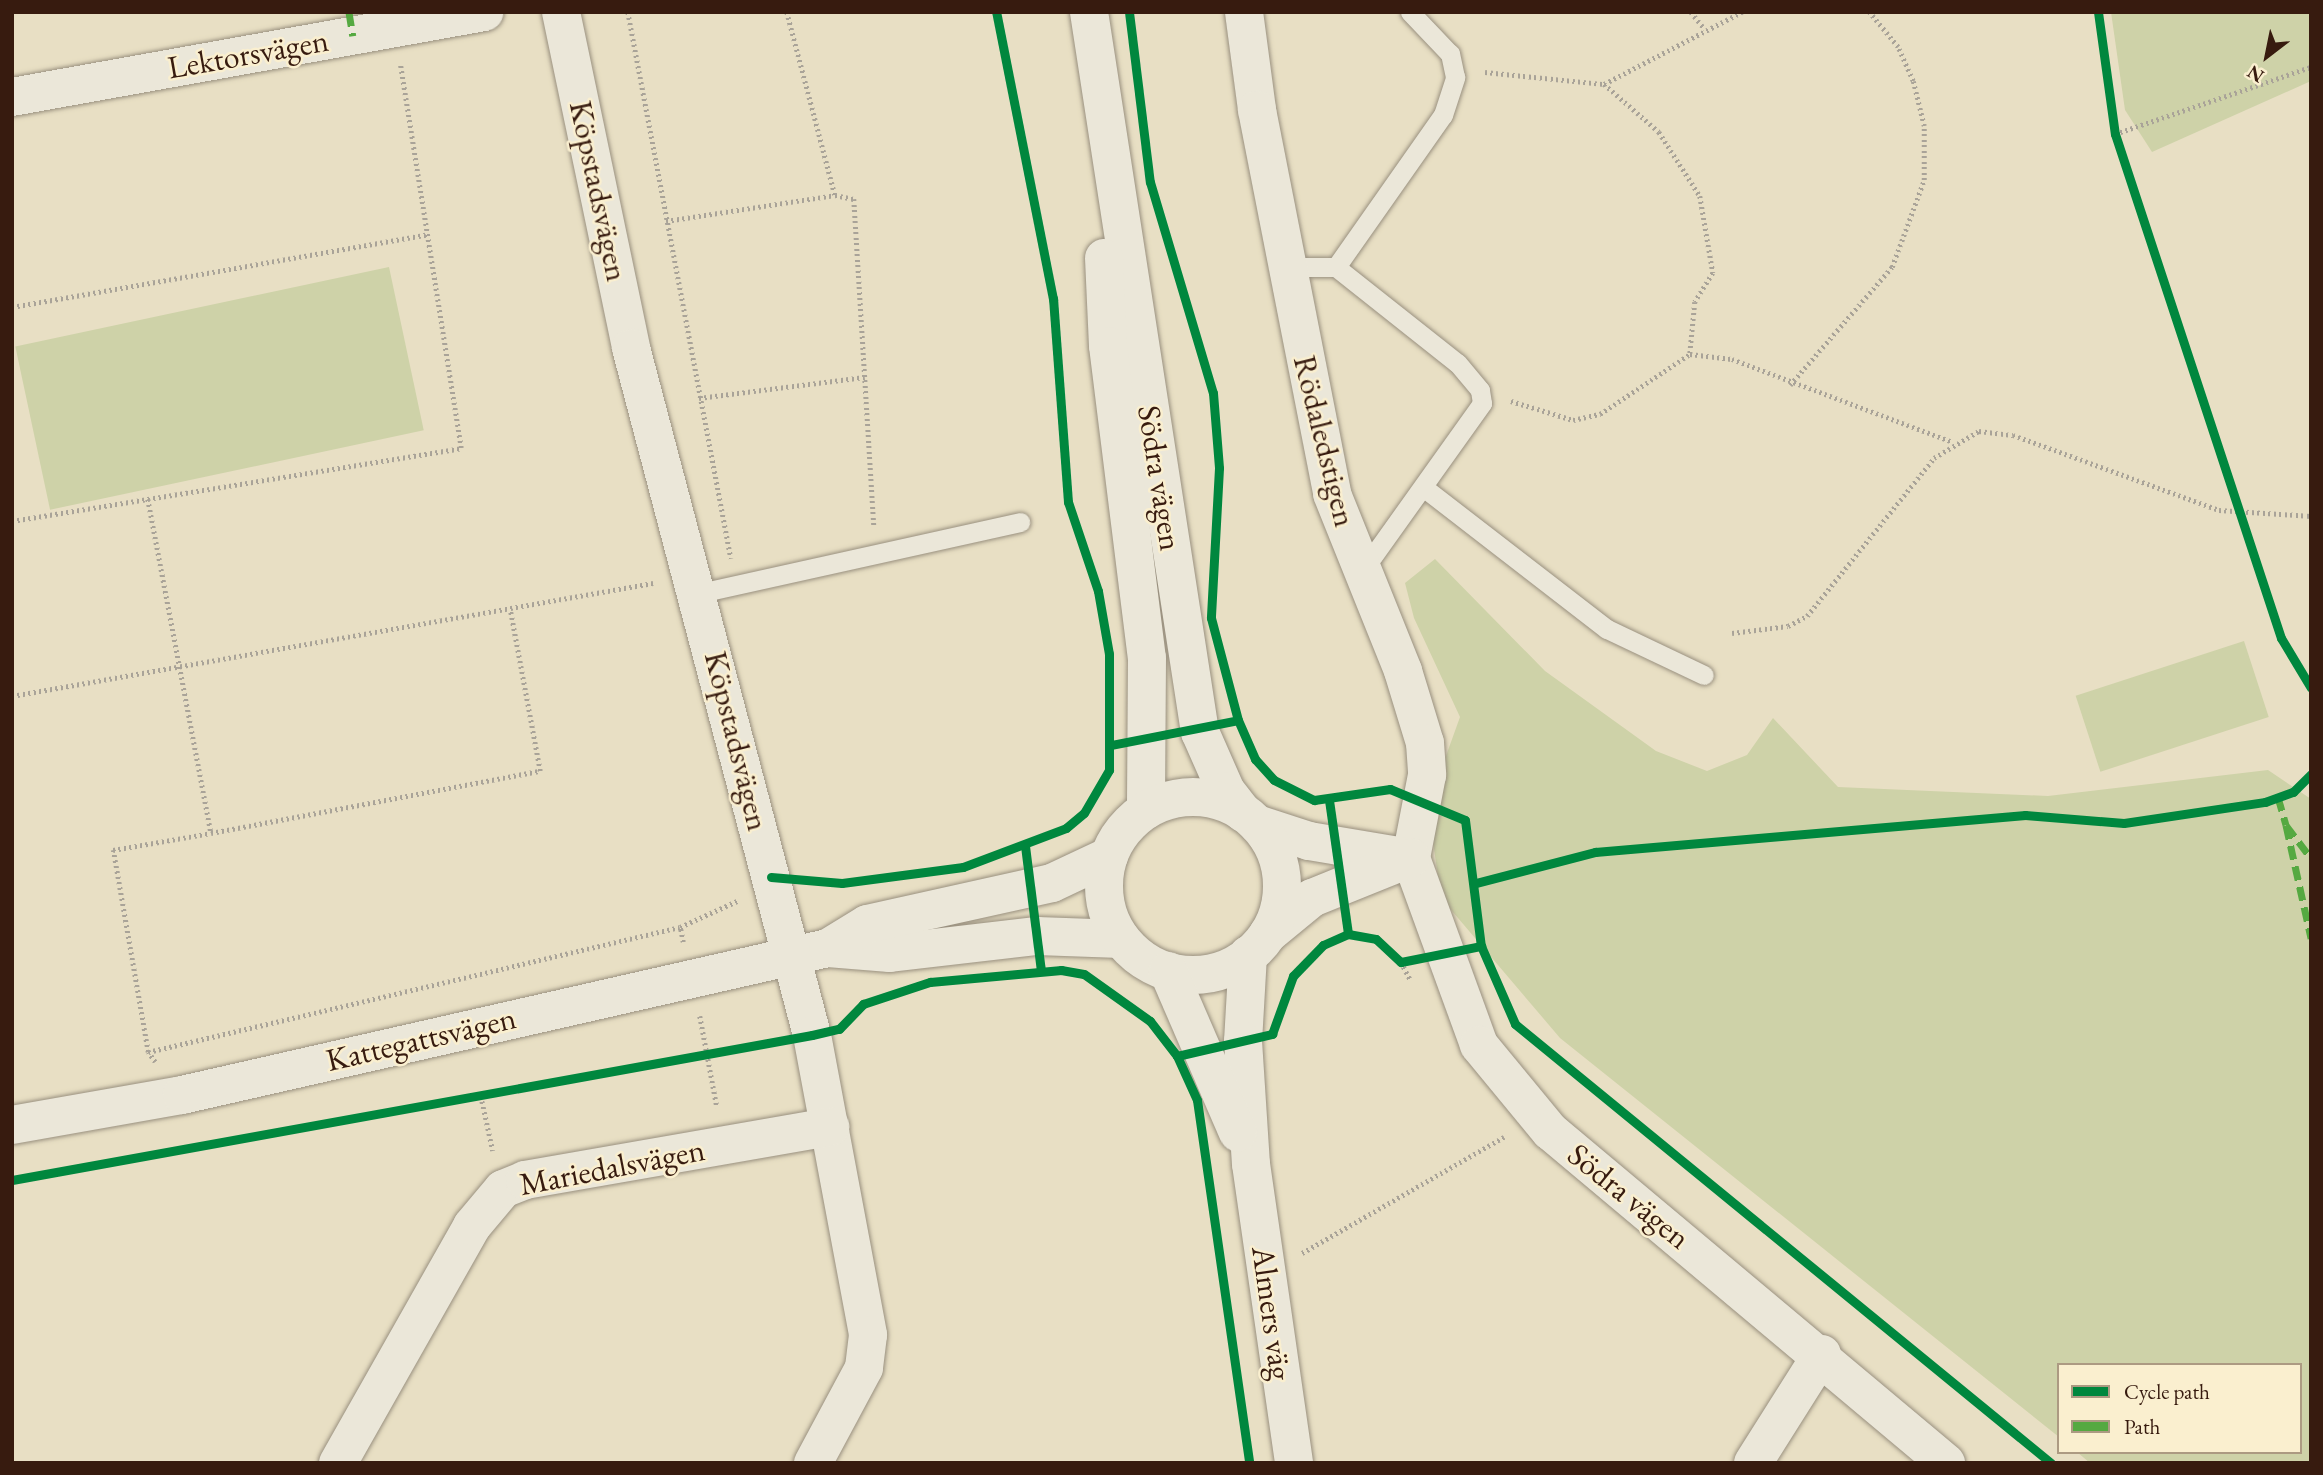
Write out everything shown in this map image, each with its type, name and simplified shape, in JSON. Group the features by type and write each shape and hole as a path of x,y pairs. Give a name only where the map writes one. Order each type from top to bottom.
{"street":[{"name":"Lektorsvägen","path":"12,97 484,12"},
{"name":"Köpstadsvägen","path":"561,12 631,348 711,584 830,1127 869,1350 813,1463"},
{"name":"Södra vägen","path":"1089,12 1104,133 1200,732 1226,791 1250,818"},
{"name":"Rödaledstigen","path":"1244,12 1288,267 1332,494 1358,565 1407,681 1425,743 1427,775 1411,858"},
{"name":"Södra vägen","path":"1104,133 1108,346 1150,695 1146,810"},
{"path":"1195,797 1309,841 1411,858 1312,898 1258,944 1219,971 1168,971 1142,959 1121,939 1104,899 1109,856 1146,810 1195,797"},
{"path":"1250,818 1275,852 1282,886 1258,944"},
{"name":"Kattegattsvägen","path":"12,1125 182,1095 828,948 867,924 1052,883 1109,856"},
{"name":"Södra vägen","path":"1411,858 1479,1045 1537,1117 1822,1354 1946,1463"},
{"name":"Kattegattsvägen","path":"828,948 890,953 1037,936 1121,939"},
{"name":"Almers väg","path":"1258,944 1243,1041 1251,1164 1294,1463"},
{"name":"Almers väg","path":"1168,971 1251,1164"},
{"name":"Mariedalsvägen","path":"338,1463 472,1226 503,1189 525,1180 830,1127"},
{"path":"1753,1463 1822,1354"}],"lane":[{"path":"1336,267 1443,115 1452,65 1450,54 1410,12"},
{"path":"1288,267 1336,267 1457,363 1480,390 1474,421 1373,556 1358,565"},
{"path":"1423,487 1607,629 1704,675"},
{"path":"711,584 875,554 1020,522"}],"path":[{"path":"12,696 510,609 711,584 699,398 628,12"},
{"path":"787,12 835,195"},
{"path":"1691,12 1706,29"},
{"path":"1604,84 1742,12"},
{"path":"1790,385 1892,267 1924,180 1924,126 1913,81 1898,47 1869,12"},
{"path":"12,521 461,448 394,29"},
{"path":"1452,65 1604,84 1659,132 1700,196 1713,273 1692,314 1690,354"},
{"path":"2115,134 2311,67"},
{"path":"666,221 835,195 855,199 875,554"},
{"path":"12,307 426,235"},
{"path":"1480,390 1573,421 1638,393 1661,368 1690,354 1732,359 1790,385 1954,442"},
{"path":"699,398 866,377"},
{"path":"1732,633 1788,626 1807,615 1954,442 1979,431 2013,435 2220,510 2311,516"},
{"path":"148,499 211,833"},
{"path":"182,1095 148,1052 113,850 540,771 510,609"},
{"path":"148,1052 680,927"},
{"path":"481,1096 503,1189"},
{"path":"1301,1253 1537,1117"}],"green space":[{"path":"2111,12 2311,12 2311,81 2152,152 2125,110"},
{"path":"389,267 424,430 50,510 15,346"},
{"path":"1435,559 1545,671 1656,751 1707,771 1747,755 1773,718 1838,787 2048,796 2268,770 2311,799 2311,1463 2090,1463 2079,1454 2302,1454 2302,1363 2057,1363 2057,1435 1560,1038 1441,898 1428,806 1460,717 1414,618 1405,583"},
{"path":"2244,641 2269,717 2100,772 2076,696"}],"marked path":[{"path":"349,12 353,36"},
{"path":"2278,797 2286,825 2311,858"},
{"path":"2286,825 2311,938"}],"cycle path":[{"path":"771,877 842,883 963,867 1066,828 1084,813 1109,770 1109,654 1098,591 1068,502 1053,299 996,12"},
{"path":"1129,12 1150,182 1213,393 1219,468 1211,618 1238,720 1255,759 1274,780 1314,800 1390,789 1465,820 1481,946 1515,1024 2051,1463"},
{"path":"2098,12 2115,134 2281,638 2311,688"},
{"path":"1111,745 1238,720"},
{"path":"1476,883 1595,852 2025,815 2124,823 2265,802 2293,792 2311,774"},
{"path":"1329,800 1348,934"},
{"path":"1025,846 1041,971"},
{"path":"1177,1056 1272,1034 1293,976 1323,945 1348,934 1376,939 1401,962 1481,946"},
{"path":"12,1180 812,1035 839,1029 863,1004 930,982 1061,970 1084,974 1150,1021 1177,1056 1197,1100 1249,1463"}]}
